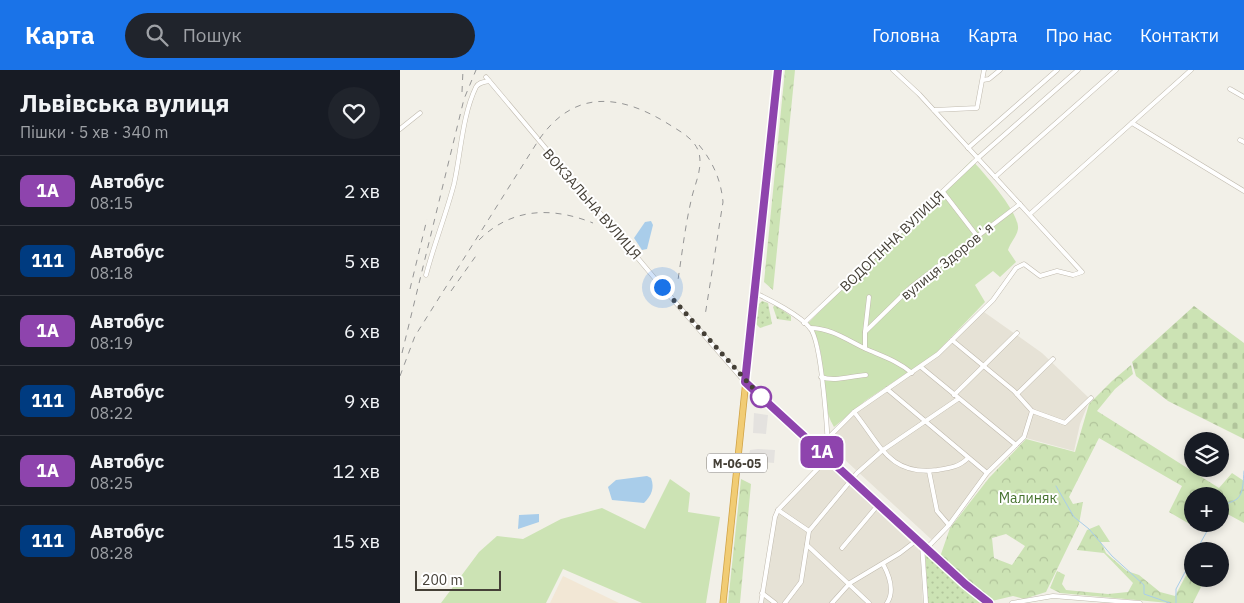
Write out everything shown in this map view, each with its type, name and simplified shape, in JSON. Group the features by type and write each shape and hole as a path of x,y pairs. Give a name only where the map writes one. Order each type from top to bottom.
{"highway":[{"name":"М-06-05","path":"723,603 778,70"}],"street":[{"path":"828,438 854,412 921,367 952,340 993,300 1016,268 1024,264 1040,276 1057,271 1073,275 1082,272 1057,247 1030,214 934,110 893,70"},
{"path":"934,110 975,110 980,106 984,70"},
{"path":"983,80 989,79 1000,70"},
{"path":"968,148 1057,70"},
{"name":"ВОДОГІННА ВУЛИЦЯ","path":"804,323 978,158 1078,70"},
{"path":"995,177 1116,70"},
{"path":"1030,214 1191,70"},
{"name":"ВОКЗАЛЬНА ВУЛИЦЯ","path":"426,275 434,243 451,197 462,138 472,101 477,86 488,79 536,139 745,382 926,549 978,596 989,603"},
{"path":"1230,89 1244,97"},
{"path":"400,129 420,113"},
{"path":"1132,123 1244,191"},
{"path":"943,192 977,236"},
{"name":"вулиця Здоровʼя","path":"865,332 911,287 1020,204"},
{"path":"755,293 770,299 810,328 817,345 828,438 828,458 778,510 775,517 761,603"},
{"path":"865,348 865,332 870,297"},
{"path":"810,328 822,328 887,357 912,372"},
{"path":"954,395 1016,333"},
{"path":"952,340 1016,394 1032,411 1065,423 1091,398"},
{"path":"1016,394 1053,359"},
{"path":"921,367 1016,445"},
{"path":"821,377 833,381 844,376 866,375"},
{"path":"887,389 987,474"},
{"path":"785,603 801,582 809,532 852,480 883,450 958,399"},
{"path":"926,549 949,525 987,474 1024,437 1032,411"},
{"path":"854,412 883,450 900,466 911,470 953,468 968,458"},
{"path":"929,470 937,511 949,525"},
{"path":"842,548 878,505"},
{"path":"778,510 809,532"},
{"path":"832,603 850,583 883,564 917,540"},
{"path":"806,545 850,583 869,603"},
{"path":"922,545 926,603"},
{"path":"883,564 891,579 887,603"},
{"path":"762,593 775,603"},
{"path":"1012,603 1066,596 1140,603"}],"shaded area":[{"path":"984,312 1042,353 1090,399 1080,424 1074,451 1026,438 989,475 939,540 932,540 844,459 834,444 835,432 855,413 939,355"},
{"path":"754,413 768,415 766,434 753,433"},
{"path":"750,450 775,450 774,463 748,461"},
{"path":"826,463 920,551 923,603 763,603 776,520 781,509"},
{"path":"563,576 619,603 550,603"}],"green space":[{"path":"785,70 795,70 773,290 764,282"},
{"path":"972,160 1000,193 1017,222 1018,229 1008,250 1016,262 1000,277 993,271 975,285 985,302 935,354 865,401 834,427 828,415 825,402 820,347 808,323"},
{"path":"762,301 768,303 772,324 760,328 756,324 759,304"},
{"path":"775,305 791,316 791,321 777,319 773,307"},
{"path":"1194,306 1244,343 1244,439 1168,401 1136,376 1132,362"},
{"name":"Малиняк","path":"1131,365 1133,374 1115,389 1097,411 1184,466 1184,477 1202,477 1217,487 1184,487 1184,521 1169,512 1182,486 1099,438 1069,497 1073,504 1083,502 1079,524 1046,592 1024,599 1013,596 992,601 980,594 940,557 950,528 989,478 1026,439 1075,452 1089,404","holes":["1006,534 1025,546 1012,565 994,558 992,538"]},
{"name":"Малиняк","path":"1232,473 1244,481 1244,523 1229,515 1229,487 1220,487"},
{"path":"670,479 690,493 688,512 720,517 706,603 642,603 563,569 546,603 441,603 479,552 497,536 523,539 561,519 602,508 645,529"},
{"path":"741,479 751,484 740,603 728,603"},
{"path":"1099,525 1110,542 1101,542 1106,553 1127,571 1139,575 1160,592 1175,596 1184,579 1184,587 1201,587 1193,603 1169,603 1060,593 1050,588 1057,571 1065,575 1062,584 1066,590 1108,594 1128,592 1133,583 1104,553 1077,550 1087,530"},
{"path":"925,552 976,599 982,603 928,603"}],"water":[{"path":"651,221 653,225 647,249 642,250 634,238 645,222"},
{"path":"647,476 651,478 652,488 650,495 644,503 612,500 608,487 616,480"},
{"path":"539,514 539,522 518,529 519,515"}],"waterway":[{"path":"1229,503 1237,499 1241,493 1244,471"},
{"path":"1056,486 1074,517 1089,529 1112,556 1144,585 1144,594 1170,603"},
{"path":"1201,542 1207,532"},
{"path":"1176,603 1176,589 1184,574"}],"railway":[{"path":"462,92 463,70"},
{"path":"402,353 464,99 476,70"},
{"path":"400,376 415,336 538,141 552,124 567,112 583,104 616,102 634,107 679,130 697,148 700,165 685,231 678,280"},
{"path":"699,145 716,172 723,202 705,316"},
{"path":"479,240 505,221 533,213 563,214 593,223"},
{"path":"410,289 427,219"},
{"path":"451,291 478,253"}],"bus line":[{"name":"1А","path":"778,70 745,382 978,596 989,603"}],"route":[{"path":"662,287 745,382 761,397"}]}
